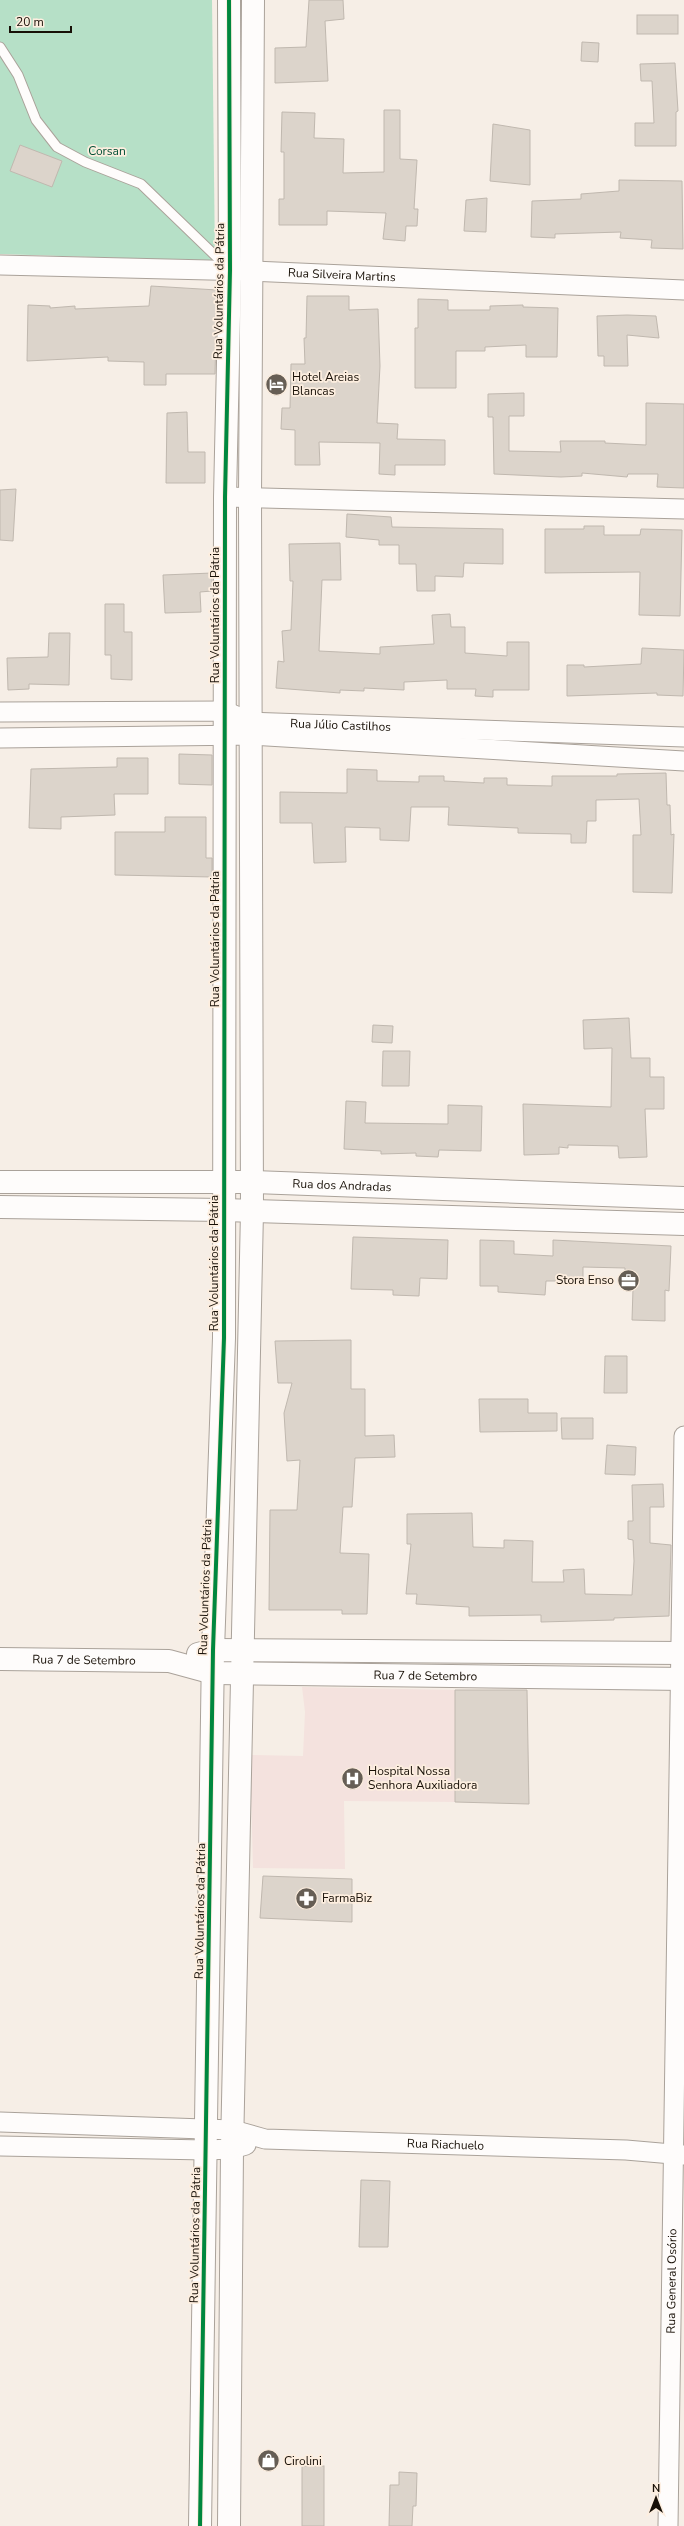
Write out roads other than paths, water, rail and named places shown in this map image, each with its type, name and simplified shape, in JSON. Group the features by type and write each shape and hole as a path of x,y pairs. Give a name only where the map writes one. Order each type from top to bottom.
{"street":[{"name":"Rua Voluntários da Pátria","path":"229,2526 233,2139 244,1651 245,1492 252,1211 250,498 241,271 230,120 230,0"},
{"name":"Rua Voluntários da Pátria","path":"200,2526 213,1650 223,1360 225,1182 225,497 252,120 253,0"},
{"path":"230,120 252,120"},
{"name":"Rua Silveira Martins","path":"0,265 241,271 684,290"},
{"path":"225,497 684,509"},
{"name":"Rua Júlio Castilhos","path":"0,712 225,711 251,729 684,761"},
{"name":"Rua Júlio Castilhos","path":"0,738 226,734 251,729 684,737"},
{"path":"225,906 250,905"},
{"path":"225,1074 251,1073"},
{"name":"Rua dos Andradas","path":"0,1182 252,1182 684,1198"},
{"path":"91,1182 93,1208"},
{"path":"548,1193 548,1220"},
{"path":"0,1207 224,1210 684,1224"},
{"path":"223,1360 248,1361"},
{"name":"Rua General Osório","path":"668,2526 679,2154 684,1436"},
{"path":"218,1492 245,1492"},
{"name":"Rua 7 de Setembro","path":"169,1661 213,1650 682,1653"},
{"path":"436,1676 437,1652"},
{"name":"Rua 7 de Setembro","path":"0,1659 169,1661 213,1672 243,1673 682,1679"},
{"path":"0,2122 207,2129 233,2139"},
{"name":"Rua Riachuelo","path":"626,2150 679,2135"},
{"path":"0,2146 206,2150 233,2139"},
{"name":"Rua Riachuelo","path":"233,2139 626,2150 679,2154"},
{"path":"202,2406 230,2409"}],"lane":[{"path":"0,47 18,75 36,120 57,147 85,162 141,184 241,271"}],"place":[{"name":"Hotel Areias Blancas","path":"277,384"},
{"name":"Stora Enso","path":"629,1280"},
{"name":"Hospital Nossa Senhora Auxiliadora","path":"353,1778"},
{"name":"FarmaBiz","path":"306,1898"},
{"name":"Cirolini","path":"268,2461"}],"park label":[{"name":"Corsan","path":"107,151"}]}
